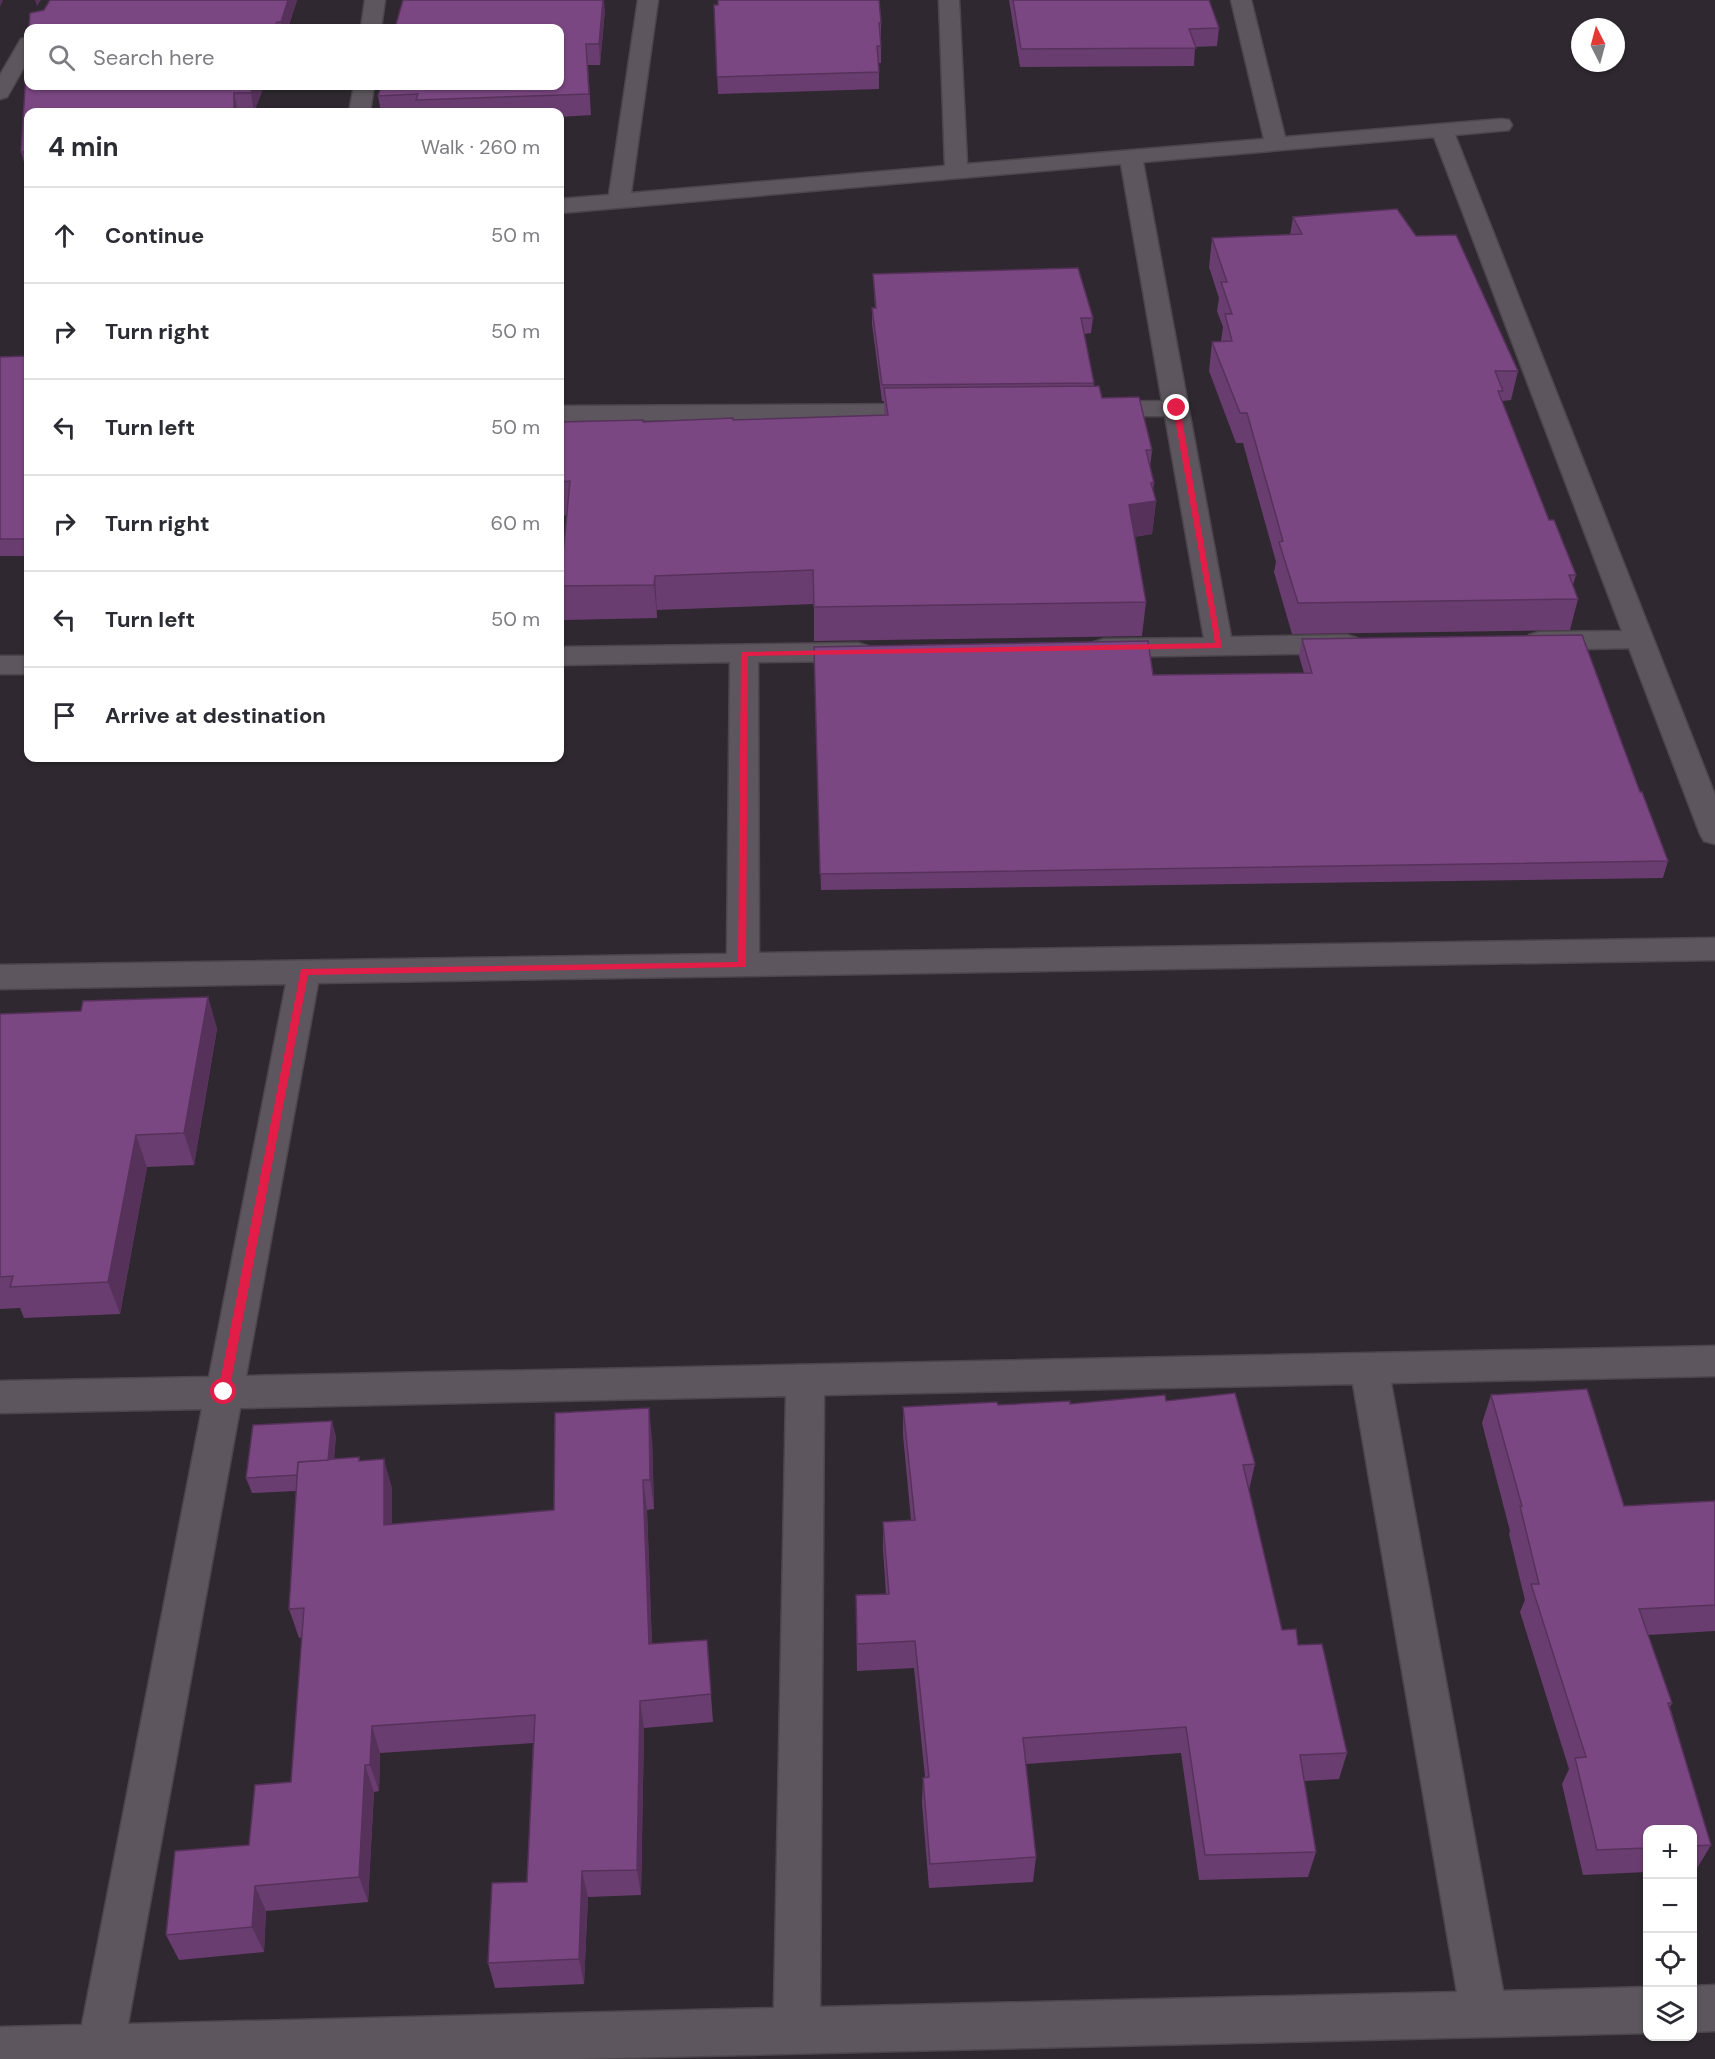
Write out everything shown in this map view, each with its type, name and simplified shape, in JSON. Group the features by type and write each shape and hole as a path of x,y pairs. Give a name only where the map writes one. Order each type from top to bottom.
{"street":[{"path":"372,24 375,0"},
{"path":"619,201 648,0"},
{"path":"949,0 956,172"},
{"path":"1241,0 1276,144"},
{"path":"0,93 24,50"},
{"path":"361,108 363,90"},
{"path":"564,206 1501,125"},
{"path":"1442,130 1715,834"},
{"path":"1131,157 1219,646"},
{"path":"1070,409 1177,408"},
{"path":"564,414 951,410"},
{"path":"1511,641 1640,639"},
{"path":"1077,648 1371,644"},
{"path":"564,656 886,651"},
{"path":"743,965 744,653"},
{"path":"0,666 24,665"},
{"path":"0,977 1715,949"},
{"path":"99,2054 304,972"},
{"path":"0,1397 1715,1361"},
{"path":"1369,1368 1484,2014"},
{"path":"797,2030 805,1380"},
{"path":"1697,2009 1715,2008"},
{"path":"0,2050 99,2054 797,2030 1643,2010"}],"building":[{"path":"50,0 288,0 281,22 276,24 29,24 30,13 44,10"},
{"path":"403,0 603,0 599,44 586,44 589,94 416,100 418,94 378,96 380,90 564,90 564,24 396,24"},
{"path":"718,0 879,0 881,46 877,46 879,72 717,77 714,5 718,5"},
{"path":"1013,0 1209,0 1219,28 1189,29 1196,48 1021,49"},
{"path":"25,90 252,90 251,93 234,93 234,108 24,108 24,152 21,152"},
{"path":"1397,209 1416,236 1456,235 1518,371 1495,371 1503,391 1498,391 1549,520 1554,520 1576,575 1569,575 1578,599 1298,603 1279,542 1283,541 1247,413 1240,413 1212,342 1232,341 1225,314 1232,314 1221,282 1227,282 1212,238 1302,234 1293,217"},
{"path":"1078,268 1093,318 1081,318 1094,383 882,385 872,308 876,308 873,274"},
{"path":"24,356 24,539 0,539 0,357"},
{"path":"1099,386 1102,398 1139,397 1152,450 1146,450 1156,501 1129,505 1146,602 814,607 813,570 655,576 654,585 564,586 564,544 570,481 564,482 564,422 888,415 884,388"},
{"path":"1582,635 1668,861 820,874 814,647 1148,641 1153,675 1312,673 1302,639"},
{"path":"208,997 184,1133 136,1135 108,1282 10,1287 13,1276 0,1277 0,1014 81,1011 83,1001"},
{"path":"1587,1389 1624,1506 1715,1501 1715,1605 1639,1609 1672,1703 1668,1703 1711,1845 1697,1846 1697,1825 1643,1825 1643,1848 1597,1850 1575,1758 1586,1757 1531,1584 1539,1584 1520,1506 1522,1506 1491,1395"},
{"path":"1235,1393 1255,1464 1243,1465 1282,1630 1296,1629 1298,1645 1322,1644 1347,1753 1300,1755 1316,1852 1205,1855 1186,1727 1023,1738 1036,1857 930,1864 923,1778 929,1777 915,1641 857,1644 856,1595 889,1594 883,1522 915,1520 903,1407 997,1402 998,1405 1070,1401 1070,1404 1165,1395 1166,1401"},
{"path":"649,1408 650,1480 643,1480 649,1644 707,1640 711,1694 640,1701 637,1870 582,1871 579,1959 488,1963 492,1883 527,1882 535,1715 372,1726 370,1765 365,1765 359,1877 255,1886 252,1927 166,1935 175,1851 249,1845 255,1785 291,1782 304,1608 289,1609 298,1462 359,1457 359,1461 384,1459 384,1525 554,1510 555,1413"},
{"path":"332,1421 328,1460 298,1462 297,1475 246,1478 253,1425"}],"route":[{"path":"224,1392 304,972 743,965 744,653 1219,646 1177,408"}]}
